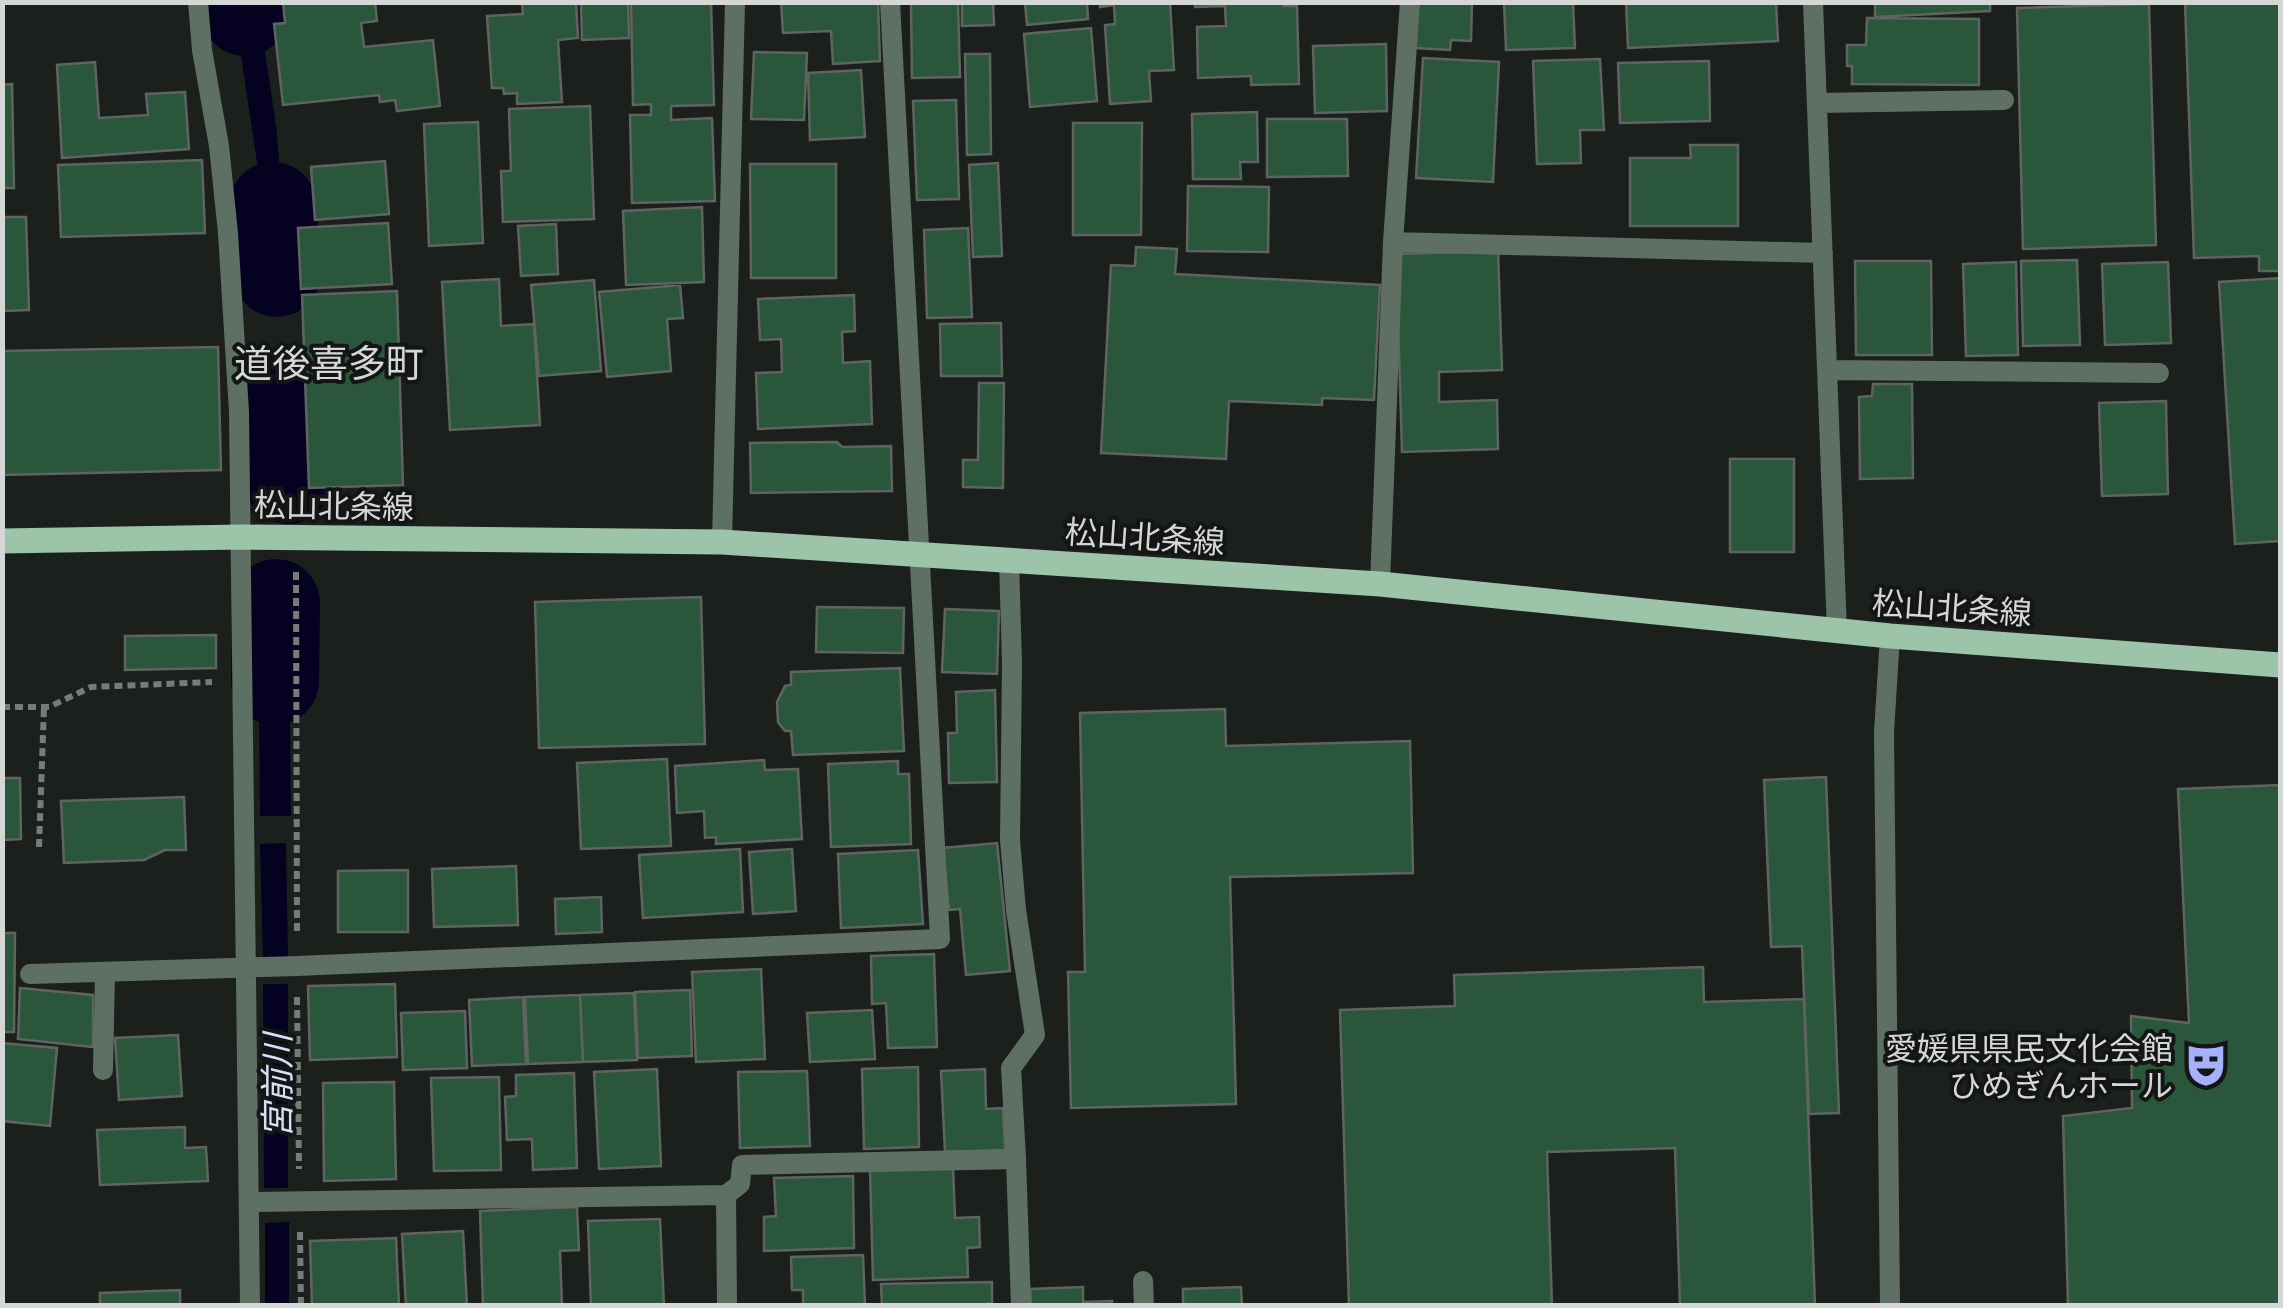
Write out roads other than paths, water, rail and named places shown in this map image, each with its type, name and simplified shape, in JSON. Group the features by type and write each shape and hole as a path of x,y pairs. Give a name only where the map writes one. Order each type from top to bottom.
{"main road":[{"name":"松山北条線","path":"2,540 242,536 722,542 1380,584 1890,636 2280,665"}],"street":[{"path":"198,2 228,233 240,412 250,1306"},
{"path":"722,542 735,2"},
{"path":"30,974 940,939 890,2"},
{"path":"1380,584 1392,242 1410,2"},
{"path":"1814,2 1837,631"},
{"path":"1817,103 2004,100"},
{"path":"1392,242 1823,253"},
{"path":"1827,370 2159,373"},
{"path":"1009,560 1010,840 1035,1035 1010,1068 1021,1306"},
{"path":"1890,636 1884,732 1890,1306"},
{"path":"103,1070 105,972"},
{"path":"248,1202 726,1195 740,1184 742,1165 1016,1160"},
{"path":"726,1195 728,1306"},
{"path":"1143,1281 1144,1306"}],"water":[{"path":"264,45 280,176 259,176 240,49"},
{"path":"259,715 290,715 291,816 260,816"},
{"path":"286,843 288,958 263,958 260,844"},
{"path":"263,984 288,984 288,1188 264,1188"},
{"path":"289,1222 289,1305 265,1305 265,1223"}],"waterway":[{"name":"宮前川","path":"244,2 245,12"},
{"name":"宮前川","path":"273,206 277,273"},
{"name":"宮前川","path":"283,391 288,480"},
{"name":"宮前川","path":"275,681 276,603"}],"place":[{"name":"愛媛県県民文化会館 ひめぎんホール","path":"2206,1065"}],"district":[{"name":"道後喜多町","path":"329,362"}]}
